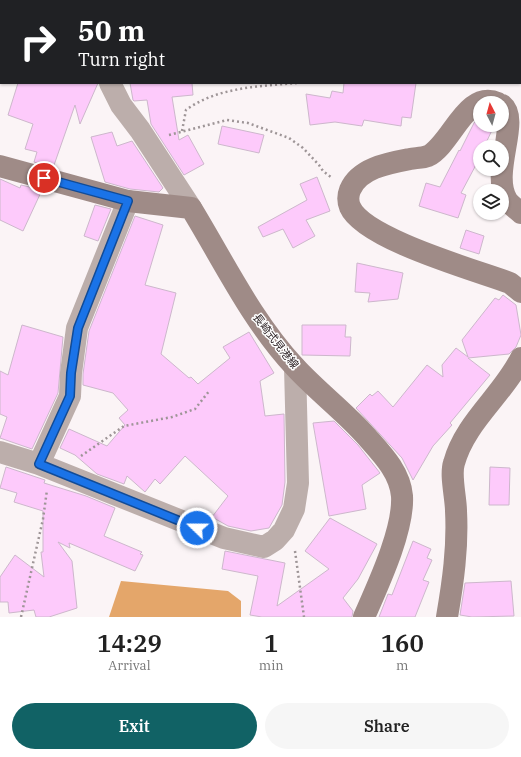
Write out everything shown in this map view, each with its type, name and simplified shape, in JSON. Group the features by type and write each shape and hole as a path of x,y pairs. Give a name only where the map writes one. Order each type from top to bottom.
{"main road":[{"path":"473,105 466,111 444,143 427,156 375,168 363,173 353,183 348,195 350,207 360,221 386,238 510,283 521,292"},
{"path":"509,111 512,114 516,126 503,181 507,200 521,213"},
{"path":"0,166 128,201 191,208"},
{"name":"長崎式見港線","path":"191,208 261,324 295,367 353,421 384,456 398,479 402,496 396,536 364,617"},
{"path":"446,617 455,562 456,512 453,464 472,427 512,374 521,358"}],"street":[{"path":"110,84 121,105 147,140 191,208"},
{"path":"49,469 70,396 71,373 78,328 128,201"},
{"path":"0,452 49,469 224,538 264,547 275,540 284,530 294,509 298,482 295,367"}],"path":[{"path":"182,131 186,110 194,104 214,95 261,86 286,84"},
{"path":"147,140 227,120 248,123 289,138 303,148 329,177 351,188"},
{"path":"21,617 43,519 49,469 124,426 172,417 195,409 210,390"},
{"path":"284,530 294,545 304,617"}],"shaded area":[{"path":"121,581 228,591 241,601 241,617 109,617"}],"building":[{"path":"18,84 98,84 80,124 75,105 53,168 34,162 37,152 25,149 33,124 8,115"},
{"path":"130,84 192,84 193,95 172,97 179,140 188,135 204,164 184,175 151,124 147,100 133,100"},
{"path":"344,84 416,84 411,118 402,117 401,126 364,120 362,126 335,122 310,125 306,94 330,98 332,91 343,93"},
{"path":"473,125 473,132 491,132 487,140 473,140 473,170 461,193 466,195 458,218 419,206 426,183 440,187 459,150 460,151"},
{"path":"222,126 264,135 259,153 218,144"},
{"path":"112,132 117,146 132,141 163,188 159,192 130,189 105,182 91,137"},
{"path":"317,177 330,211 306,220 315,236 293,248 283,229 263,237 258,227 307,200 300,184"},
{"path":"0,179 20,188 21,185 42,190 23,231 0,220"},
{"path":"95,205 111,209 98,241 84,236"},
{"path":"135,216 163,225 145,285 176,293 161,354 198,384 230,358 223,347 249,332 274,373 260,381 265,416 284,414 285,482 282,505 269,528 251,531 228,526 212,517 228,496 185,456 160,484 155,479 145,492 127,476 124,484 97,474 75,455 60,448 69,429 107,446 125,425 119,418 128,410 113,393 83,385 83,374 89,331"},
{"path":"466,230 484,236 479,254 460,248"},
{"path":"357,263 403,273 398,299 368,302 370,293 355,292"},
{"path":"503,295 516,305 521,335 516,347 509,354 468,358 490,375 450,423 452,425 433,446 413,480 402,458 356,408 370,394 372,396 378,391 393,407 427,365 443,377 442,365 456,348 468,357 462,340 495,298 499,300"},
{"path":"22,325 63,337 58,393 32,449 0,438 7,417 0,414 0,371 8,375"},
{"path":"302,325 346,325 345,337 351,337 350,356 302,355"},
{"path":"334,421 358,445 380,473 362,485 366,509 329,516 313,423"},
{"path":"6,467 45,480 44,483 86,496 115,508 104,536 142,552 140,554 143,555 135,571 69,543 70,548 58,542 72,561 77,608 49,617 36,617 34,610 9,613 8,602 0,602 0,577 15,555 44,577 41,552 43,552 43,511 14,502 17,493 0,488"},
{"path":"490,467 510,468 509,505 489,505"},
{"path":"330,518 377,544 358,579 343,598 353,611 352,617 262,617 250,615 258,576 222,569 225,551 285,563 277,606 329,569 305,551"},
{"path":"413,541 431,549 427,558 432,560 423,580 429,582 415,617 379,617 388,594 392,595"},
{"path":"511,581 514,616 472,617 460,615 465,583"}],"route":[{"path":"44,178 128,201 78,328 71,373 70,396 39,464 50,470 197,528"}]}
